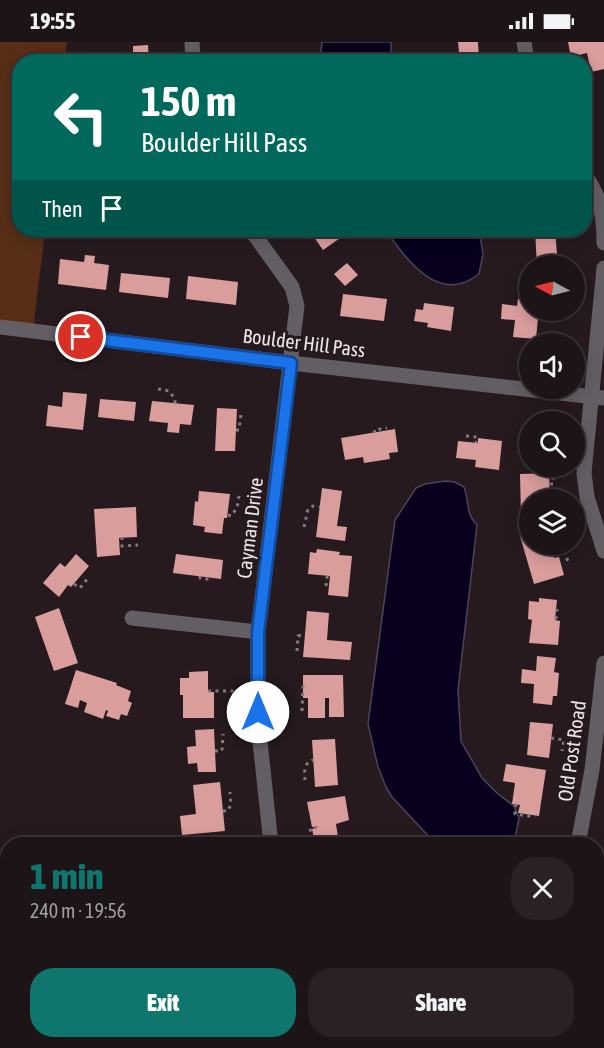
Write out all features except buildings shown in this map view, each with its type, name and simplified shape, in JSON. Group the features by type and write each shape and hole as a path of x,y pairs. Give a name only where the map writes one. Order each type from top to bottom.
{"street":[{"path":"601,192 604,243"},
{"name":"Cayman Drive","path":"256,237 292,287 297,306 258,632 258,723 271,837"},
{"path":"604,268 598,397 584,473 587,497 604,550"},
{"name":"Boulder Hill Pass","path":"0,327 291,363 598,397"},
{"path":"132,618 258,632"},
{"name":"Old Post Road","path":"579,837 592,770 604,663"}],"path":[{"path":"158,389 169,391 175,403"},
{"path":"236,430 239,430 241,414"},
{"path":"375,433 374,430 387,428"},
{"path":"466,436 477,437 476,443"},
{"path":"550,484 553,484 554,477"},
{"path":"228,516 231,516 237,508 239,496"},
{"path":"304,527 308,509 313,506 320,507"},
{"path":"122,537 122,546 138,545"},
{"path":"565,555 569,564"},
{"path":"200,576 200,578 213,580"},
{"path":"74,584 80,588 88,578"},
{"path":"326,586 327,578 330,578"},
{"path":"555,618 557,609"},
{"path":"297,651 298,636 305,634"},
{"path":"302,711 303,686"},
{"path":"208,691 248,691"},
{"path":"215,752 222,751 223,734"},
{"path":"551,738 564,740 562,751"},
{"path":"304,780 307,764 313,759"},
{"path":"223,812 228,811 231,804 230,792"},
{"path":"516,804 515,814 535,818"},
{"path":"312,837 310,828 318,827"}],"shaded area":[{"path":"0,42 67,42 65,54 12,54 12,237 44,237 33,331 0,329"},
{"path":"322,42 391,42 391,54 321,54"},
{"path":"390,237 480,237 483,254 479,274 464,282 450,285 437,282 425,275 403,254"},
{"path":"445,481 455,482 464,487 469,512 477,525 458,690 461,741 482,778 514,806 519,818 515,837 429,837 392,797 378,767 368,724 395,520 416,488"}],"route":[{"path":"81,337 291,363 258,632 258,712"}]}
